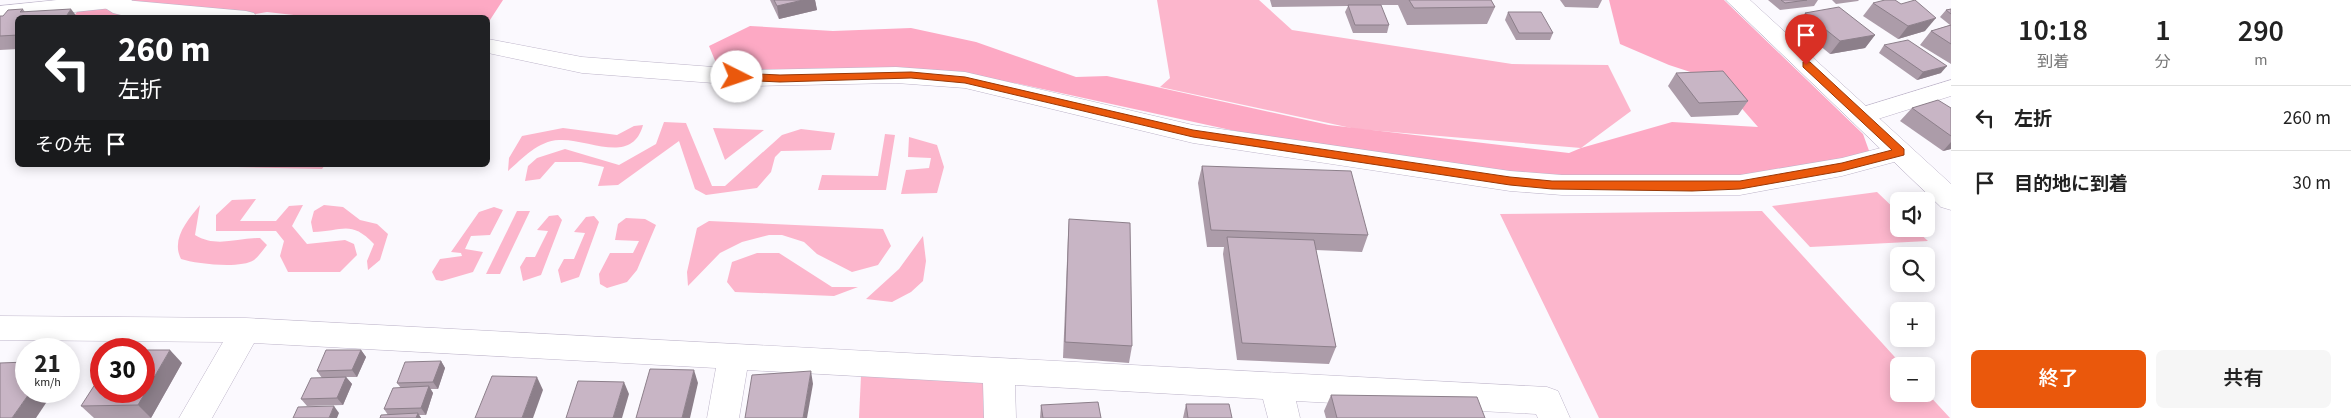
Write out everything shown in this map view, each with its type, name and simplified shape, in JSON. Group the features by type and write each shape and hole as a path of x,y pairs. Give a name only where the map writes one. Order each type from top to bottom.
{"street":[{"path":"1737,0 1951,200"},
{"path":"0,13 115,1 121,8 208,15"},
{"path":"490,46 582,64 753,78 911,75 965,80 1193,134 1510,181 1552,185 1692,187 1740,185 1842,167 1900,152"},
{"path":"1862,116 1951,88"},
{"path":"0,328 246,330 1547,401 1554,418"},
{"path":"195,418 246,330"},
{"path":"723,418 734,356"},
{"path":"999,370 1000,418"},
{"path":"1276,386 1284,418"}],"shaded area":[{"path":"118,0 503,0 490,20 490,15 294,15 267,12 249,15 75,15 82,4"},
{"path":"1157,0 1259,0 1292,30 1512,64 1608,65 1631,111 1581,148 1356,129 1160,87 1170,78"},
{"path":"1609,0 1724,0 1863,134 1872,159 1720,186 1562,185 1378,162 1015,83 721,75 709,46 750,26 833,31 911,28 976,42 1076,77 1107,76 1329,125 1569,153 1672,122 1758,127 1718,81 1669,65 1620,44"},
{"path":"664,122 686,123 712,186 725,186 782,135 801,129 835,133 831,150 781,151 775,157 771,172 757,188 706,195 695,189 679,141 618,185 598,186 604,167 581,162 555,162 540,179 525,181 528,166 537,158 565,149 619,165 656,144"},
{"path":"643,125 637,137 629,144 619,147 608,147 570,140 544,143 531,151 508,171 509,158 522,136 563,128 617,135 634,126"},
{"path":"713,128 764,130 725,160"},
{"path":"885,134 895,135 886,190 818,190 822,175 878,176"},
{"path":"909,137 937,145 944,167 937,193 901,194 906,170 929,168 931,158 908,157"},
{"path":"237,167 324,167 322,169"},
{"path":"1877,192 1890,204 1890,237 1924,237 1928,241 1810,247 1772,206"},
{"path":"256,199 240,221 276,221 289,206 303,205 292,226 307,244 345,240 354,244 357,255 340,272 288,272 280,256 284,241 276,231 216,231 216,215 232,200"},
{"path":"200,205 195,235 203,239 219,242 260,238 267,245 254,260 248,263 229,265 207,264 181,259 178,252 179,237"},
{"path":"324,205 343,207 360,220 377,224 388,234 380,260 368,270 367,261 374,244 366,236 352,229 313,232 311,222 314,211"},
{"path":"494,207 503,210 490,235 471,236 465,249 483,252 473,272 442,281 436,280 432,272 440,259 462,256 461,253 451,252 479,212"},
{"path":"517,211 530,211 500,274 486,274"},
{"path":"1762,211 1895,357 1890,357 1890,402 1935,402 1950,418 1599,418 1500,214"},
{"path":"558,215 562,220 541,275 523,281 520,267 526,257 535,257 548,231 537,230 549,216"},
{"path":"594,216 599,222 579,277 561,283 558,270 564,259 574,259 585,233 574,232 586,217"},
{"path":"626,218 645,219 656,225 637,270 627,282 607,288 600,284 599,274 610,253 633,253 639,241 615,240 618,224"},
{"path":"709,221 883,229 891,246 878,265 852,272 817,254 804,242 782,235 769,235 742,242 720,253 688,286 687,272 697,228"},
{"path":"923,236 926,261 923,281 911,292 892,302 866,299 899,269"},
{"path":"757,253 779,253 832,287 858,287 834,296 735,292 727,282 732,262"},
{"path":"861,376 990,380 990,418 859,418"}],"building":[{"path":"774,0 803,0 777,6"},
{"path":"1409,0 1491,0 1495,7 1414,8"},
{"path":"1781,0 1807,0 1785,3"},
{"path":"1895,0 1901,4 1915,0 1936,18 1908,26 1873,3"},
{"path":"1348,5 1381,5 1389,25 1355,25"},
{"path":"1839,7 1875,35 1840,41 1805,13"},
{"path":"23,9 20,12 71,9 67,15 15,15 15,35 0,36 0,16 3,16 8,10"},
{"path":"1508,12 1541,12 1553,33 1519,33"},
{"path":"1951,25 1951,44 1931,31"},
{"path":"1908,40 1947,66 1923,72 1884,45"},
{"path":"1723,71 1748,101 1699,103 1676,73"},
{"path":"1938,100 1951,108 1951,136 1912,108"},
{"path":"1202,166 1351,171 1368,235 1211,230"},
{"path":"1069,219 1130,223 1132,346 1065,342"},
{"path":"1227,237 1314,240 1336,347 1242,343"},
{"path":"155,350 170,350 155,376"},
{"path":"326,350 361,350 352,370 317,371"},
{"path":"441,361 433,382 397,383 405,362"},
{"path":"15,362 15,403 23,403 12,418 0,418 0,363"},
{"path":"650,369 694,370 682,418 636,418"},
{"path":"811,371 803,418 745,418 752,375"},
{"path":"492,376 537,377 522,418 475,418"},
{"path":"346,377 337,398 301,399 311,378"},
{"path":"578,381 624,382 613,418 566,418"},
{"path":"429,386 421,408 384,409 393,388"},
{"path":"90,392 90,403 139,403 138,405 81,406"},
{"path":"1331,395 1477,397 1485,418 1337,418"},
{"path":"1098,402 1101,418 1043,418 1041,405"},
{"path":"1186,404 1229,404 1232,418 1188,418"},
{"path":"334,406 329,418 293,418 298,407"},
{"path":"418,413 416,418 380,418 381,415"}],"route":[{"path":"737,77 911,75 965,80 1193,134 1510,181 1552,185 1692,187 1740,185 1842,167 1900,152 1806,65"}]}
